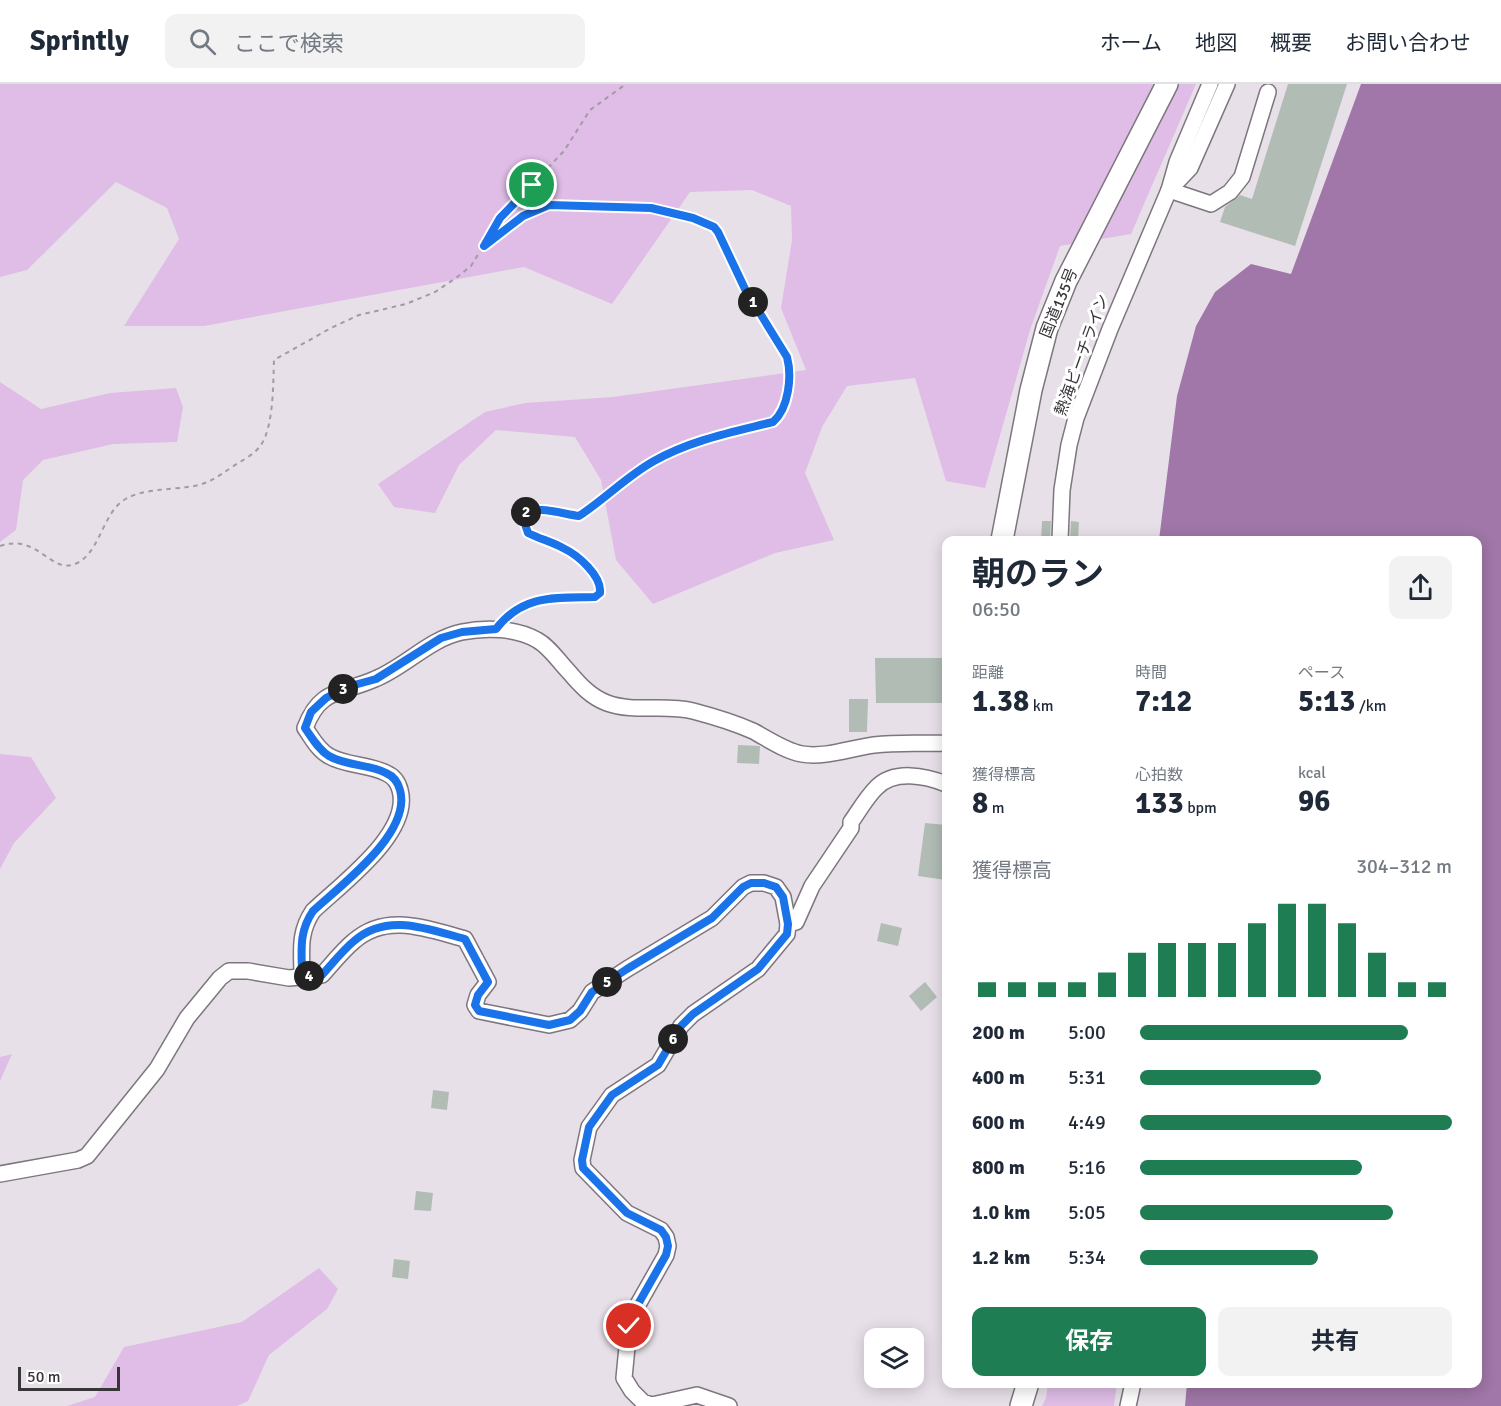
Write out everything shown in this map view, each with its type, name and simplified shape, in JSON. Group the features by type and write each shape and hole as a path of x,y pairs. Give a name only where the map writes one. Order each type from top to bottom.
{"highway":[{"name":"国道135号","path":"1003,536 1031,390 1047,328 1066,281 1167,84"},
{"path":"1021,1406 1026,1388"}],"street":[{"name":"熱海ビーチライン","path":"1060,536 1062,490 1076,418 1210,84"},
{"name":"熱海ビーチライン","path":"1169,190 1190,168 1227,84"},
{"path":"1169,190 1211,204 1230,192 1242,177 1268,92"},
{"path":"302,976 302,936 305,922 313,911 384,844 401,810 402,796 398,783 389,774 329,756 320,748 305,728 311,712 326,698 347,687 376,679 441,638 462,632 496,629 521,633 538,640 587,692 606,703 622,708 675,708 693,711 749,730 802,754 818,754 876,745 942,743"},
{"path":"788,924 796,922 812,886 851,828 851,822 877,786 895,777 910,776 932,778 942,782"},
{"path":"0,1174 78,1160 87,1156 157,1069 187,1018 220,978 229,971 248,971 289,978 322,975 354,940 365,933 386,924 410,924 465,939 488,982 478,995 475,1005 479,1011 549,1025 570,1020 580,1011 592,992 712,918 743,887 751,883 764,883 776,887 783,897 788,924 787,934 758,969 693,1014 681,1026 658,1065 612,1095 589,1127 582,1160 583,1168 627,1213 661,1230 668,1246 666,1255 637,1306 629,1326 624,1378 643,1402 652,1405 697,1395 729,1406"},
{"path":"1128,1406 1132,1388"}],"path":[{"path":"0,546 17,543 30,545 52,561 63,565 74,565 87,557 116,506 127,498 209,483 252,454 261,445 268,427 274,360 359,315 406,304 435,292 471,266 500,218 564,152 590,110 626,84"},
{"path":"484,246 523,216 549,205 651,208 693,218 714,227 718,232 745,289 782,346 791,369 783,409 780,416 773,422 721,435 672,452 652,462 579,516 537,510 527,511 522,515 528,533 566,549 593,572 601,585 600,593 595,597 540,599 506,616 496,629"}],"shaded area":[{"path":"0,84 1196,84 1131,234 1060,246 1030,330 985,488 946,481 915,378 847,386 822,427 805,473 834,540 775,553 653,604 616,560 601,480 575,437 496,430 459,465 435,513 394,507 378,484 485,412 525,403 613,397 806,370 781,308 792,240 791,206 752,190 690,192 612,304 524,267 204,326 124,326 179,239 167,208 116,182 27,270 0,277"},
{"path":"1361,84 1501,84 1501,1406 1185,1406 1187,1388 1482,1388 1482,536 1160,536 1177,396 1196,326 1215,292 1251,264 1291,274"},
{"path":"0,382 41,409 110,393 176,388 183,407 177,442 113,444 43,460 23,480 16,530 0,542"},
{"path":"0,754 31,757 56,798 14,843 0,869"},
{"path":"12,1054 0,1081 0,1057"},
{"path":"319,1268 338,1289 327,1309 269,1355 248,1401 237,1406 67,1406 95,1397 124,1347 242,1322"},
{"path":"1047,1388 1116,1388 1114,1406 1042,1406"}],"building":[{"path":"1288,84 1347,84 1295,246 1220,222 1225,207 1240,195 1252,199"},
{"path":"1042,521 1051,521 1050,536 1041,536"},
{"path":"1071,521 1079,522 1078,536 1070,536"},
{"path":"875,658 942,658 942,703 876,703"},
{"path":"849,699 868,699 867,732 849,732"},
{"path":"738,745 760,746 759,764 737,763"},
{"path":"925,823 942,825 942,879 918,876"},
{"path":"881,923 902,928 898,946 877,941"},
{"path":"925,982 937,997 921,1011 909,996"},
{"path":"433,1090 449,1092 447,1110 431,1108"},
{"path":"416,1191 433,1193 431,1211 414,1210"},
{"path":"394,1259 410,1261 408,1279 392,1277"}],"route":[{"path":"532,185 500,218 484,246 523,216 549,205 651,208 693,218 714,227 745,289 787,357 791,369 783,409 780,416 773,422 703,440 652,462 579,516 537,510 527,511 522,515 528,533 566,549 593,572 601,585 600,593 595,597 540,599 506,616 496,629 462,632 441,638 376,679 347,687 326,698 311,712 305,728 320,748 329,756 389,774 398,783 402,796 401,810 384,844 313,911 305,922 302,936 302,976 322,975 354,940 365,933 386,924 410,924 465,939 488,982 478,995 475,1005 479,1011 549,1025 561,1023 570,1020 580,1011 592,992 712,918 743,887 751,883 764,883 776,887 783,897 788,924 787,934 775,950 758,969 693,1014 681,1026 658,1065 612,1095 589,1127 582,1160 583,1168 627,1213 661,1230 668,1246 666,1255 632,1315 629,1326"}]}
